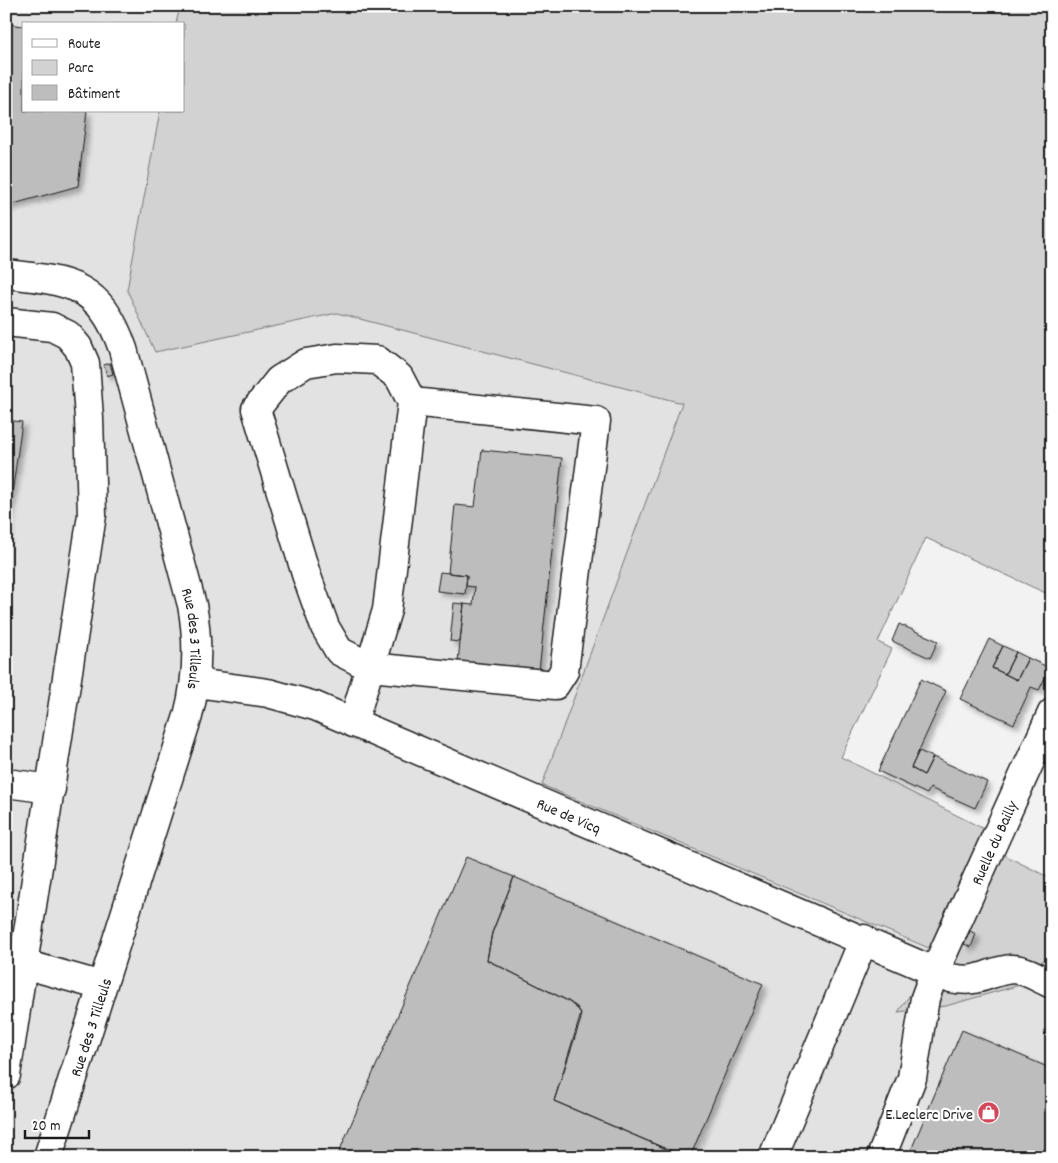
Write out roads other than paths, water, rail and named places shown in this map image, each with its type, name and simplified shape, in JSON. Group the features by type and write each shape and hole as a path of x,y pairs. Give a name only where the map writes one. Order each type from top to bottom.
{"street":[{"name":"Rue des 3 Tilleuls","path":"6,274 51,279 78,288 99,303 113,324 124,349 192,605 197,646 196,683 180,744 48,1157"},
{"path":"6,322 52,326 68,335 78,347 85,362 90,418 92,515 52,789 6,1075"},
{"path":"353,723 370,667 387,610 412,402 399,377 377,360 337,358 306,363 279,380 256,409 306,574 325,627 339,651 370,667 555,685 564,671 596,422 412,402"},
{"name":"Rue de Vicq","path":"196,683 282,696 353,723 864,939 950,978 972,980 1012,969 1052,984"},
{"name":"Ruelle du Bailly","path":"882,1157 912,1078 925,998 1052,713"},
{"path":"6,783 52,789"},
{"path":"773,1157 864,939"},
{"path":"24,964 102,986"}],"place":[{"name":"E.Leclerc Drive","path":"989,1113"}]}
